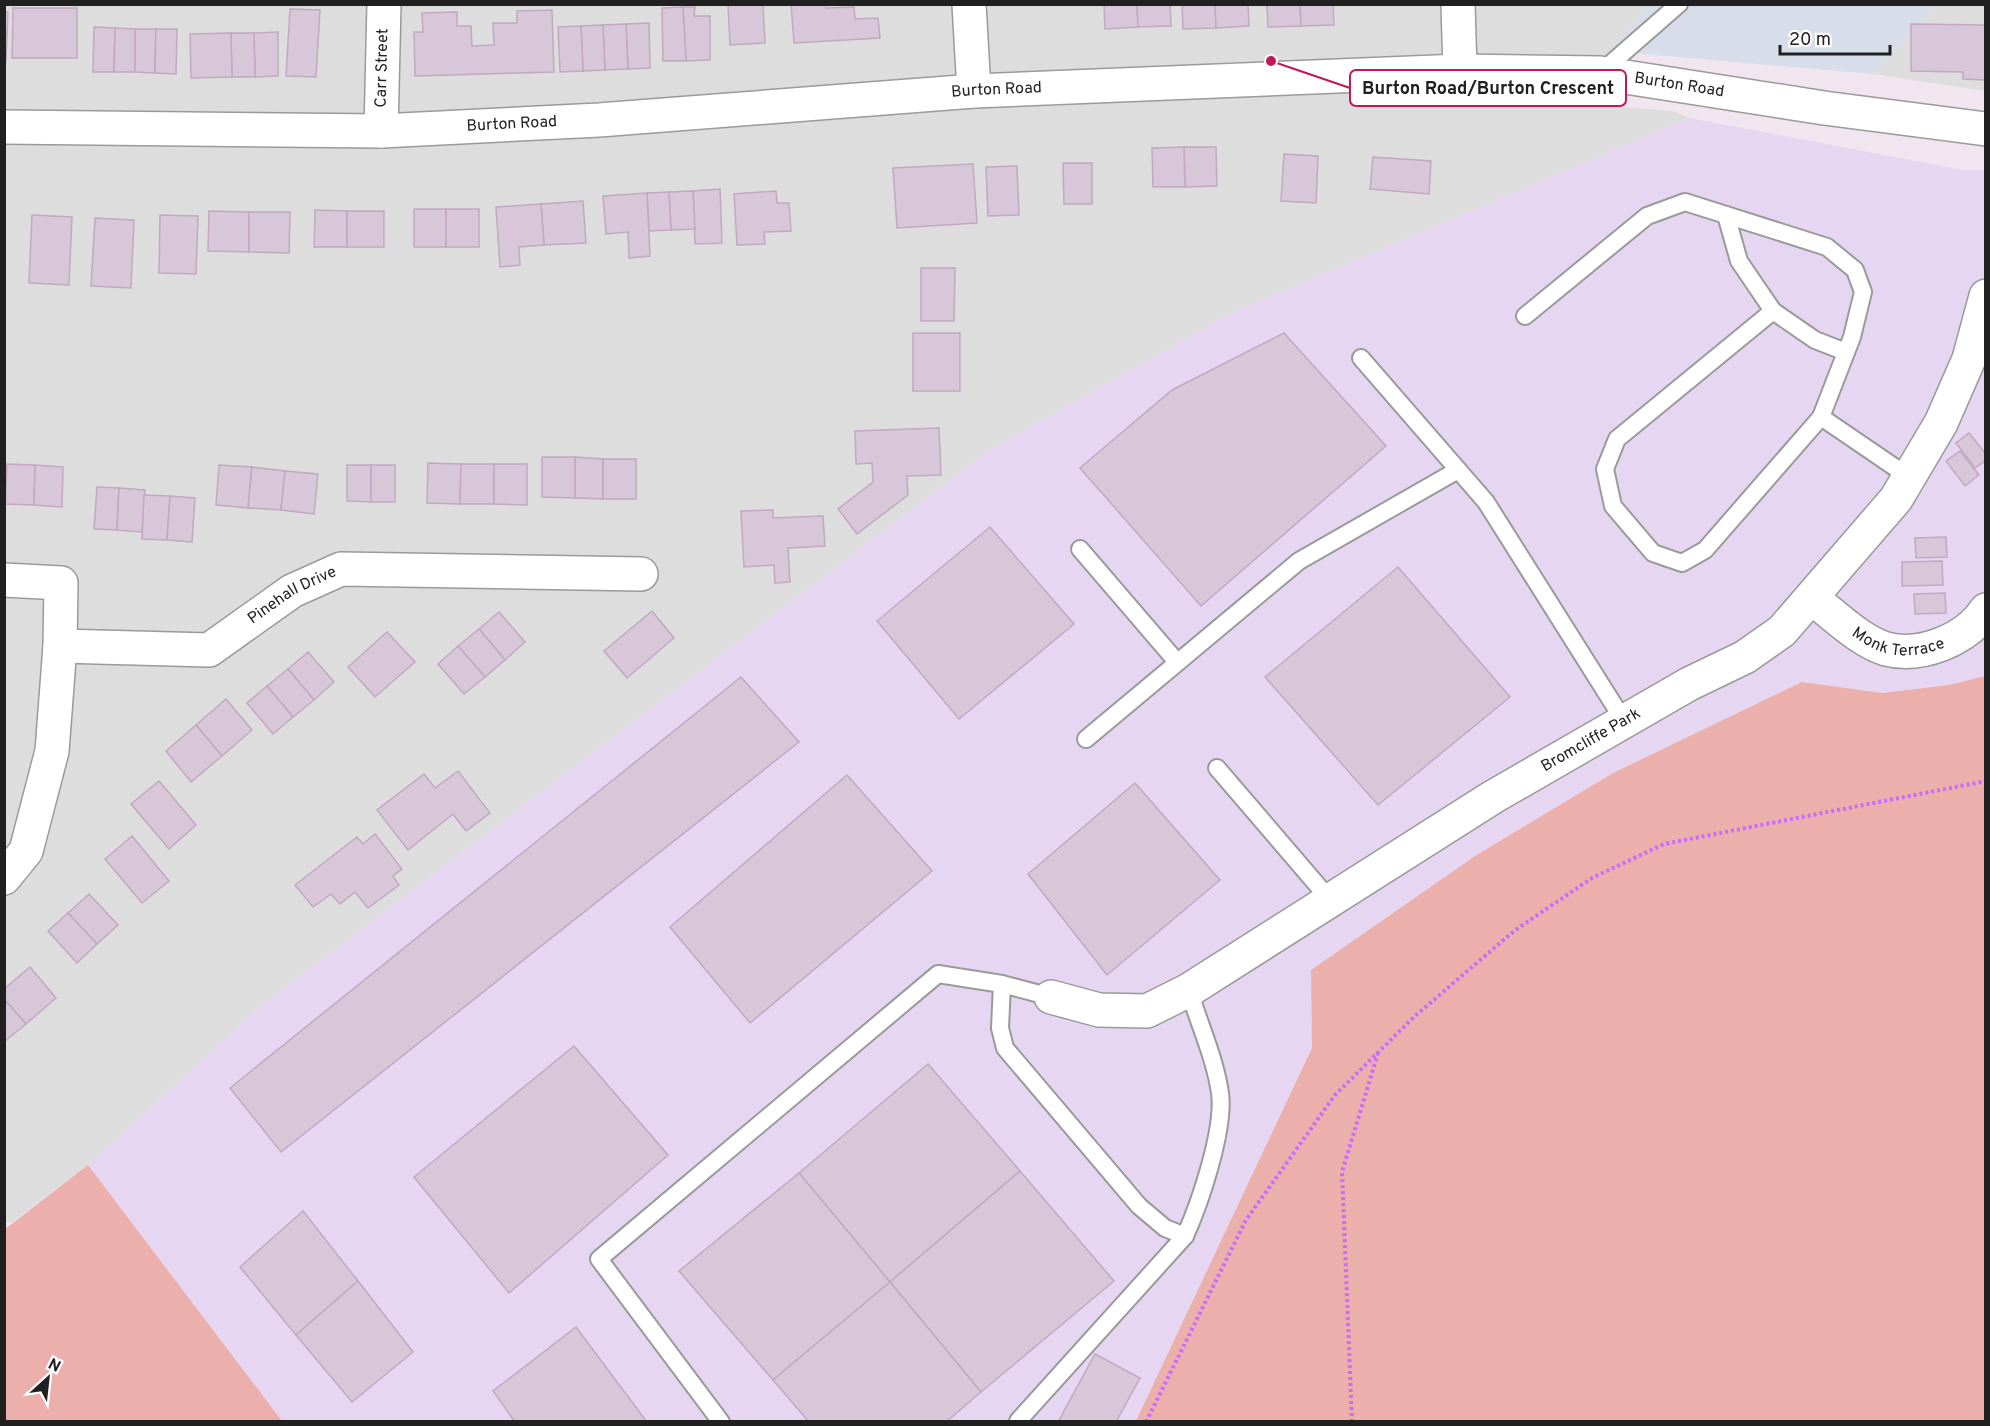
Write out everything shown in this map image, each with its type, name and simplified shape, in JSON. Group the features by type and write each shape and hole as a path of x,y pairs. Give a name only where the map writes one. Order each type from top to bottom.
{"street":[{"name":"Carr Street","path":"381,130 384,4"},
{"path":"969,4 974,91"},
{"path":"1458,4 1460,71"},
{"name":"Burton Road","path":"4,127 381,130 599,120 974,91 1460,71 1600,73 1824,108 1986,129"},
{"name":"Bromcliffe Park","path":"1051,997 1100,1010 1147,1011 1189,990 1493,797 1689,684 1745,657 1782,631 1896,499 1941,423 1970,359 1986,296"},
{"name":"Pinehall Drive","path":"60,646 209,650 292,591 341,569 641,574"},
{"path":"4,580 61,583 60,646 52,751 26,851 4,878"},
{"name":"Monk Terrace","path":"1812,599 1860,634 1886,649 1921,651 1957,638 1986,610"}],"lane":[{"path":"1600,73 1679,4"},
{"path":"1525,316 1647,216 1685,202 1827,247 1856,270 1863,292 1846,352 1821,417 1705,550 1682,563 1653,553 1614,506 1605,469 1617,439 1773,311"},
{"path":"1726,215 1739,261 1773,311 1815,340 1846,352"},
{"path":"1361,358 1486,502 1624,722"},
{"path":"1821,417 1909,477"},
{"path":"1086,739 1299,561 1458,470"},
{"path":"1080,549 1177,662"},
{"path":"1217,768 1331,901"},
{"path":"721,1422 599,1259 938,974 1002,984 1051,997"},
{"path":"1002,984 1000,1028 1005,1048 1139,1206 1165,1228 1185,1236"},
{"path":"1018,1420 1124,1306 1185,1236 1196,1212 1219,1124 1220,1094 1189,990"}],"path":[{"path":"1146,1422 1246,1220 1335,1095 1415,1016 1514,931 1592,878 1664,844 1986,781"},
{"path":"1352,1422 1342,1172 1378,1052"}],"shaded area":[{"path":"5,5 1649,5 1609,51 1558,102 1673,111 1690,118 1230,314 990,450 265,1003 88,1165 12,1222 5,1222"},
{"path":"1649,5 1938,5 1873,74 1609,51"},
{"path":"1938,5 1985,5 1985,91 1873,74"},
{"path":"1690,118 1962,170 1985,170 1985,676 1949,685 1881,693 1802,682 1613,773 1475,856 1311,970 1312,1048 1136,1421 282,1421 88,1165 265,1003 990,450 1230,314"},
{"path":"1985,676 1985,1421 1136,1421 1312,1048 1311,970 1475,856 1613,773 1802,682 1882,693 1949,685"},
{"path":"88,1165 282,1421 5,1421 5,1229"}],"building":[{"path":"728,4 763,4 765,43 730,45"},
{"path":"791,4 826,4 826,8 854,7 855,19 878,18 880,38 794,43"},
{"path":"1104,4 1137,4 1138,27 1105,29"},
{"path":"1137,4 1170,4 1171,26 1138,27"},
{"path":"1182,4 1215,4 1216,28 1183,29"},
{"path":"1215,4 1248,4 1249,26 1216,28"},
{"path":"1267,4 1300,4 1301,26 1268,27"},
{"path":"1300,4 1333,4 1334,25 1301,26"},
{"path":"683,7 695,7 694,16 710,16 710,60 686,61"},
{"path":"683,7 686,61 663,61 662,8"},
{"path":"13,8 77,8 77,58 12,58"},
{"path":"290,9 320,10 316,77 286,76"},
{"path":"552,10 554,72 415,76 414,32 423,32 422,13 457,12 457,26 471,26 472,46 494,45 493,23 517,23 517,11"},
{"path":"4,12 8,12 6,61 4,61"},
{"path":"649,23 650,68 628,69 626,24"},
{"path":"626,24 628,69 605,70 603,25"},
{"path":"1911,24 1986,25 1986,80 1963,79 1963,72 1911,71"},
{"path":"603,25 605,70 583,71 581,26"},
{"path":"581,26 583,71 560,72 558,27"},
{"path":"94,27 115,28 114,72 93,72"},
{"path":"115,28 135,29 135,72 114,72"},
{"path":"135,29 156,29 155,73 135,72"},
{"path":"156,29 177,29 176,74 155,73"},
{"path":"278,32 278,76 255,77 254,33"},
{"path":"231,33 254,33 255,77 232,77"},
{"path":"231,33 232,77 191,78 190,34"},
{"path":"1184,147 1216,147 1217,186 1185,187"},
{"path":"1184,147 1185,187 1153,187 1152,148"},
{"path":"1284,154 1318,156 1316,203 1281,201"},
{"path":"1373,157 1431,161 1429,194 1370,189"},
{"path":"1063,163 1092,163 1092,204 1064,204"},
{"path":"973,164 977,223 897,228 893,168"},
{"path":"1017,166 1019,215 988,216 986,167"},
{"path":"720,189 722,243 695,244 693,191"},
{"path":"693,191 695,229 671,230 669,192"},
{"path":"776,191 777,203 789,203 791,231 764,232 765,244 737,245 734,194"},
{"path":"669,192 671,230 649,231 647,193"},
{"path":"647,193 650,256 629,258 628,232 606,234 603,196"},
{"path":"583,201 586,243 544,245 541,204"},
{"path":"541,204 544,245 519,247 520,265 500,267 496,207"},
{"path":"414,209 446,209 446,247 414,247"},
{"path":"446,209 479,209 479,247 446,247"},
{"path":"315,210 347,211 347,247 314,247"},
{"path":"209,211 249,212 249,252 208,251"},
{"path":"347,211 384,211 384,247 347,247"},
{"path":"249,212 290,212 289,253 249,252"},
{"path":"32,215 72,217 69,285 29,283"},
{"path":"160,215 198,216 196,274 159,273"},
{"path":"95,218 134,220 131,288 91,286"},
{"path":"921,268 955,268 954,321 921,321"},
{"path":"913,333 960,333 960,391 913,391"},
{"path":"1284,333 1386,446 1201,606 1080,468 1172,390"},
{"path":"939,428 941,475 907,476 908,495 857,534 838,509 873,482 872,463 856,464 855,431"},
{"path":"1969,433 1986,454 1986,460 1975,468 1956,443"},
{"path":"1960,451 1979,475 1965,486 1946,461"},
{"path":"542,457 575,457 575,498 542,497"},
{"path":"575,457 603,459 603,499 575,498"},
{"path":"603,459 636,459 636,499 603,499"},
{"path":"428,463 461,464 460,504 427,503"},
{"path":"7,464 35,465 34,505 5,504"},
{"path":"461,464 494,464 494,504 460,504"},
{"path":"494,464 527,464 527,505 494,504"},
{"path":"35,465 63,467 62,507 34,505"},
{"path":"219,465 252,467 248,508 216,505"},
{"path":"347,465 371,465 371,502 347,501"},
{"path":"371,465 395,465 395,502 371,502"},
{"path":"252,467 285,471 281,510 248,508"},
{"path":"285,471 318,474 314,514 281,510"},
{"path":"97,487 119,488 117,530 94,529"},
{"path":"119,488 145,490 142,532 117,530"},
{"path":"144,495 170,496 167,540 142,539"},
{"path":"170,496 195,498 192,542 167,540"},
{"path":"773,510 773,518 823,516 825,546 788,548 790,582 775,583 774,565 744,567 741,511"},
{"path":"990,527 1074,624 959,719 877,621"},
{"path":"1946,537 1947,557 1916,558 1915,538"},
{"path":"1942,561 1943,585 1902,586 1902,562"},
{"path":"1398,567 1510,697 1378,805 1265,677"},
{"path":"1945,593 1946,613 1915,614 1914,594"},
{"path":"652,611 674,638 627,678 604,651"},
{"path":"499,612 525,642 505,660 479,629"},
{"path":"479,629 505,660 485,677 458,646"},
{"path":"387,632 415,662 375,697 348,667"},
{"path":"458,646 485,677 464,694 438,664"},
{"path":"308,652 334,682 314,700 288,669"},
{"path":"288,669 314,700 293,717 267,686"},
{"path":"741,677 799,742 281,1152 230,1088"},
{"path":"267,686 293,717 273,734 247,703"},
{"path":"226,699 252,730 222,756 196,725"},
{"path":"196,725 222,756 191,782 166,751"},
{"path":"458,771 490,813 466,831 453,814 408,850 377,810 424,774 435,788"},
{"path":"847,775 932,871 750,1023 670,927"},
{"path":"159,781 196,825 169,849 131,804"},
{"path":"1135,783 1220,880 1107,975 1028,874"},
{"path":"375,834 402,869 393,876 399,885 368,908 355,892 340,904 331,894 313,907 295,885 357,837 363,844"},
{"path":"132,836 169,881 142,903 105,859"},
{"path":"89,894 118,925 97,944 68,913"},
{"path":"68,913 97,944 77,963 48,931"},
{"path":"30,967 56,998 26,1024 4,999 4,989"},
{"path":"4,999 26,1024 4,1042"},
{"path":"574,1046 668,1155 509,1293 414,1177"},
{"path":"928,1064 1020,1171 890,1282 799,1173"},
{"path":"1020,1171 1114,1281 981,1392 890,1282"},
{"path":"799,1173 890,1282 773,1380 679,1271"},
{"path":"303,1211 358,1281 296,1335 240,1267"},
{"path":"358,1281 413,1352 352,1402 296,1335"},
{"path":"890,1282 981,1392 946,1422 809,1422 773,1380"},
{"path":"576,1327 647,1422 515,1422 493,1391"},
{"path":"1095,1354 1140,1378 1116,1422 1058,1422"}],"place":[{"name":"Burton Road/Burton Crescent","path":"1271,61"}]}
